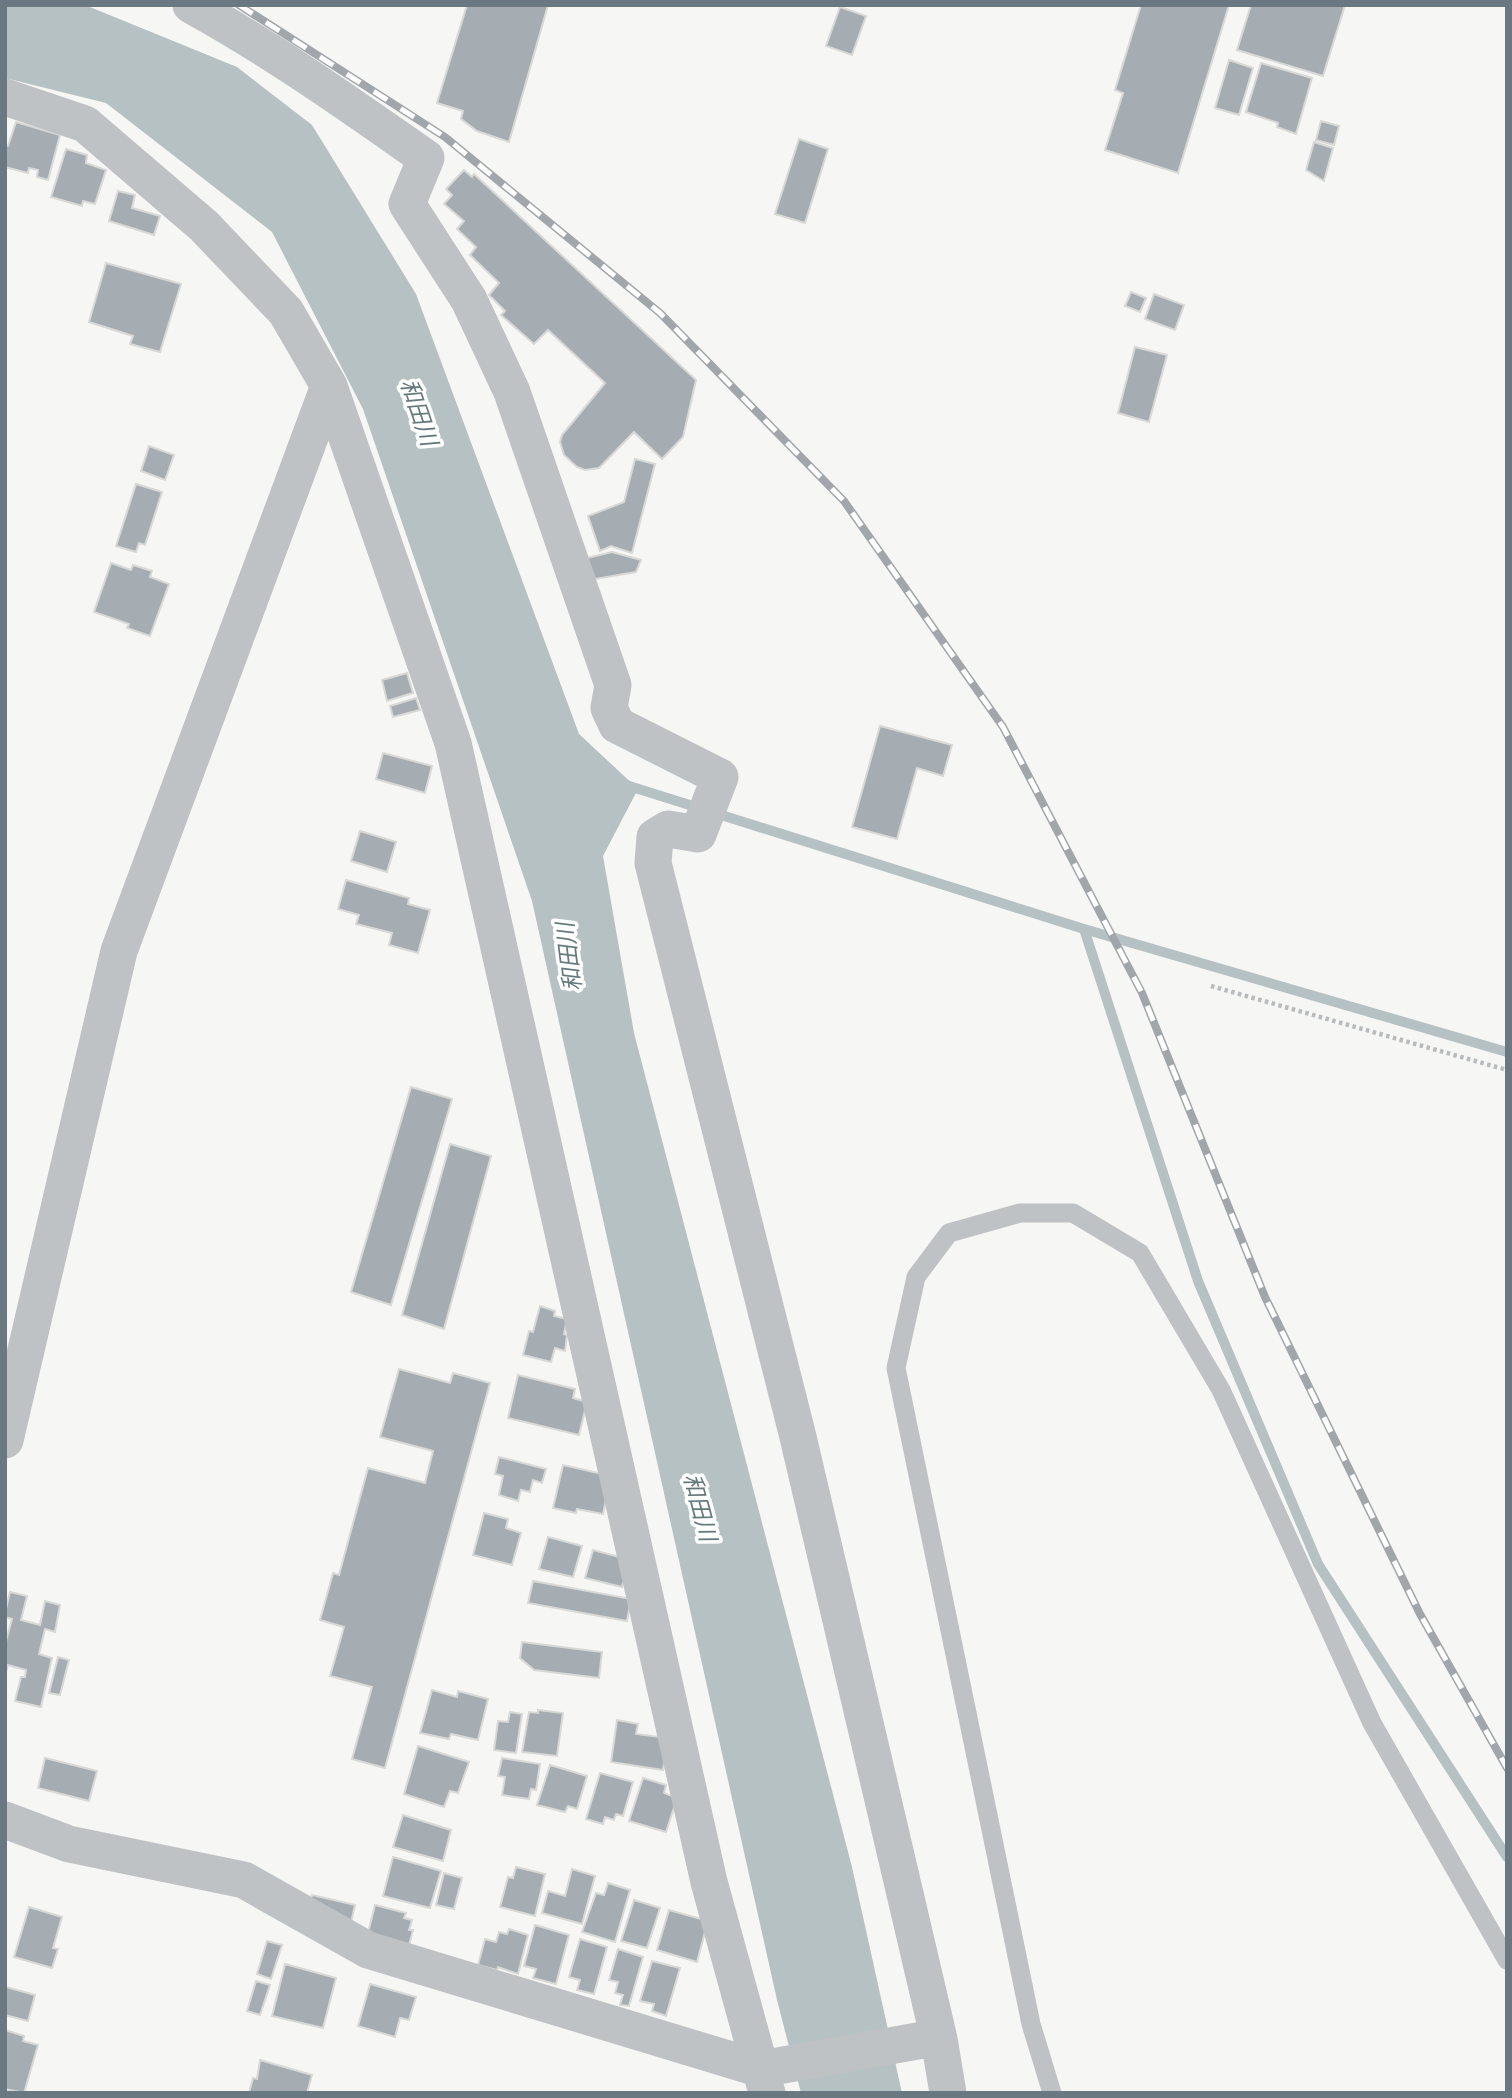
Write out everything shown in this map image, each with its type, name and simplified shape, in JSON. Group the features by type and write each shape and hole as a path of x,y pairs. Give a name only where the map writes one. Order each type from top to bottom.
{"street":[{"path":"191,5 348,103 426,158 407,204 469,300 512,392 613,685 609,708 617,724 720,777 698,835 668,829 655,837 653,863 798,1437 931,2040 948,2093"},
{"path":"5,97 85,124 204,226 286,312 329,386 453,743 706,1868 764,2081"},
{"path":"5,1440 118,951 329,386"},
{"path":"5,1820 69,1844 244,1880 368,1950 764,2081 931,2040"}],"lane":[{"path":"1052,2093 1031,2024 896,1368 916,1277 949,1233 961,1229 1020,1213 1073,1213 1140,1252 1221,1391 1372,1723 1507,1959"}],"path":[{"path":"1211,986 1507,1070"}],"water":[{"name":"和田川","path":"5,5 85,5 237,67 312,125 416,294 579,734 638,789 603,856 634,1033 852,1867 902,2093 801,2093 777,2000 532,901 363,409 272,232 106,103 5,78"}],"building":[{"path":"467,5 548,5 509,142 477,131 461,119 463,111 437,103"},
{"path":"1141,5 1229,5 1178,173 1105,150 1123,93 1115,90"},
{"path":"1251,5 1345,5 1323,76 1237,50"},
{"path":"840,7 866,16 852,55 826,46"},
{"path":"1229,60 1253,68 1239,115 1215,108"},
{"path":"1261,63 1312,78 1296,134 1277,127 1278,123 1246,112"},
{"path":"1321,121 1339,126 1334,145 1316,140"},
{"path":"16,122 60,135 48,180 37,177 38,170 29,168 28,173 5,167 5,145 8,146"},
{"path":"799,139 828,149 805,223 775,214"},
{"path":"1314,142 1333,148 1324,181 1306,170"},
{"path":"66,149 87,155 86,163 106,170 95,204 83,201 82,206 51,197"},
{"path":"464,170 472,177 474,174 696,380 683,437 662,459 634,432 599,468 585,470 577,467 564,455 560,442 562,435 605,383 548,330 534,344 501,315 505,311 489,295 499,283 470,255 476,247 457,229 464,221 444,204 452,195 446,189"},
{"path":"118,191 135,195 132,208 160,216 154,235 109,221"},
{"path":"106,263 181,284 160,352 130,344 133,336 89,322"},
{"path":"1131,292 1146,298 1140,312 1125,306"},
{"path":"1154,294 1184,305 1175,330 1145,319"},
{"path":"1135,347 1167,355 1149,422 1118,413"},
{"path":"149,446 174,455 165,480 141,471"},
{"path":"635,459 655,464 632,553 611,546 600,551 588,516 624,502"},
{"path":"136,484 162,492 145,545 139,543 136,552 116,546"},
{"path":"612,552 641,560 636,572 595,579 587,558"},
{"path":"111,563 131,570 133,565 152,571 150,577 169,584 150,636 127,628 129,624 94,612"},
{"path":"407,673 413,693 387,701 382,680"},
{"path":"416,698 420,710 393,717 390,706"},
{"path":"880,726 952,745 943,776 917,768 897,839 852,827"},
{"path":"383,753 432,766 425,793 376,779"},
{"path":"360,831 396,842 387,872 351,861"},
{"path":"346,880 409,898 408,904 430,910 418,953 389,945 392,933 356,924 359,915 338,909"},
{"path":"411,1087 452,1099 391,1305 351,1292"},
{"path":"450,1144 491,1156 444,1329 402,1315"},
{"path":"540,1306 555,1311 554,1316 567,1319 565,1351 555,1348 551,1362 523,1355 529,1331 533,1332"},
{"path":"399,1369 450,1383 453,1373 490,1383 385,1768 352,1759 372,1687 330,1676 344,1627 320,1620 333,1573 339,1575 368,1468 425,1483 433,1451 380,1437"},
{"path":"518,1375 575,1389 573,1398 587,1402 579,1435 508,1418"},
{"path":"499,1457 546,1469 542,1483 533,1480 530,1492 521,1490 518,1501 499,1495 503,1476 495,1474"},
{"path":"563,1465 611,1476 603,1514 577,1509 576,1513 553,1508"},
{"path":"484,1513 508,1519 506,1528 521,1533 512,1565 473,1555"},
{"path":"548,1537 582,1546 573,1577 539,1569"},
{"path":"593,1550 630,1560 622,1587 585,1578"},
{"path":"533,1581 631,1599 627,1621 528,1603"},
{"path":"10,1592 27,1596 21,1620 40,1625 45,1601 60,1605 55,1632 45,1629 39,1654 52,1658 41,1707 15,1701 21,1677 25,1677 26,1670 8,1665 5,1675 5,1645 12,1619 5,1617 5,1613"},
{"path":"522,1642 602,1652 599,1678 534,1670 520,1658"},
{"path":"58,1657 69,1660 60,1695 49,1693"},
{"path":"432,1690 457,1697 458,1691 488,1699 478,1740 451,1734 449,1739 420,1733"},
{"path":"538,1710 563,1713 557,1756 522,1752 529,1712 538,1713"},
{"path":"510,1712 522,1714 516,1753 494,1750 498,1721 508,1722"},
{"path":"617,1720 638,1724 636,1734 668,1738 663,1770 611,1762"},
{"path":"418,1746 469,1762 458,1793 450,1791 444,1807 404,1794"},
{"path":"45,1758 97,1771 89,1801 38,1788"},
{"path":"502,1758 540,1764 536,1790 531,1789 529,1799 502,1795 505,1777 498,1776"},
{"path":"550,1765 587,1776 577,1809 568,1806 565,1812 537,1805"},
{"path":"600,1773 633,1782 623,1816 616,1814 614,1820 605,1817 603,1824 586,1819"},
{"path":"643,1778 666,1785 664,1793 677,1798 666,1832 629,1821"},
{"path":"403,1815 451,1830 443,1861 393,1847"},
{"path":"393,1857 441,1871 430,1908 383,1896"},
{"path":"516,1867 545,1874 535,1916 500,1907 508,1877 513,1878"},
{"path":"572,1869 595,1876 582,1924 542,1913 548,1891 565,1896"},
{"path":"444,1873 462,1878 454,1909 436,1905"},
{"path":"608,1883 630,1890 615,1942 582,1932 596,1893 604,1895"},
{"path":"312,1895 355,1905 350,1927 308,1910"},
{"path":"634,1900 660,1908 647,1948 621,1941"},
{"path":"375,1905 406,1913 404,1918 412,1920 409,1930 413,1930 408,1949 367,1937"},
{"path":"29,1907 62,1917 53,1948 58,1949 52,1968 14,1957"},
{"path":"669,1910 708,1921 697,1962 657,1950"},
{"path":"535,1925 569,1935 556,1984 533,1978 536,1969 524,1966"},
{"path":"509,1929 528,1935 518,1974 498,1967 497,1970 478,1965 485,1939 496,1942 499,1932 507,1934"},
{"path":"580,1939 607,1947 594,1994 577,1990 580,1980 569,1977"},
{"path":"267,1941 282,1945 271,1979 257,1974"},
{"path":"618,1949 643,1957 629,2006 620,2005 623,1995 615,1993 618,1982 609,1980"},
{"path":"652,1961 680,1968 666,2016 652,2011 654,2004 640,2001"},
{"path":"285,1964 336,1978 323,2028 272,2016"},
{"path":"256,1981 270,1985 260,2015 247,2011"},
{"path":"370,1984 416,1997 409,2020 400,2018 395,2037 358,2026"},
{"path":"6,1987 35,1995 28,2021 5,2015"},
{"path":"5,2030 24,2036 23,2041 38,2045 24,2093 5,2089"},
{"path":"260,2060 312,2075 307,2093 249,2093 253,2078 257,2079"}],"waterway":[{"path":"626,785 1084,929 1507,1052"},
{"path":"1084,929 1198,1281 1318,1564 1507,1857"}],"railway":[{"path":"239,5 445,137 660,313 844,501 1003,727 1142,993 1265,1297 1420,1614 1507,1768"}]}
